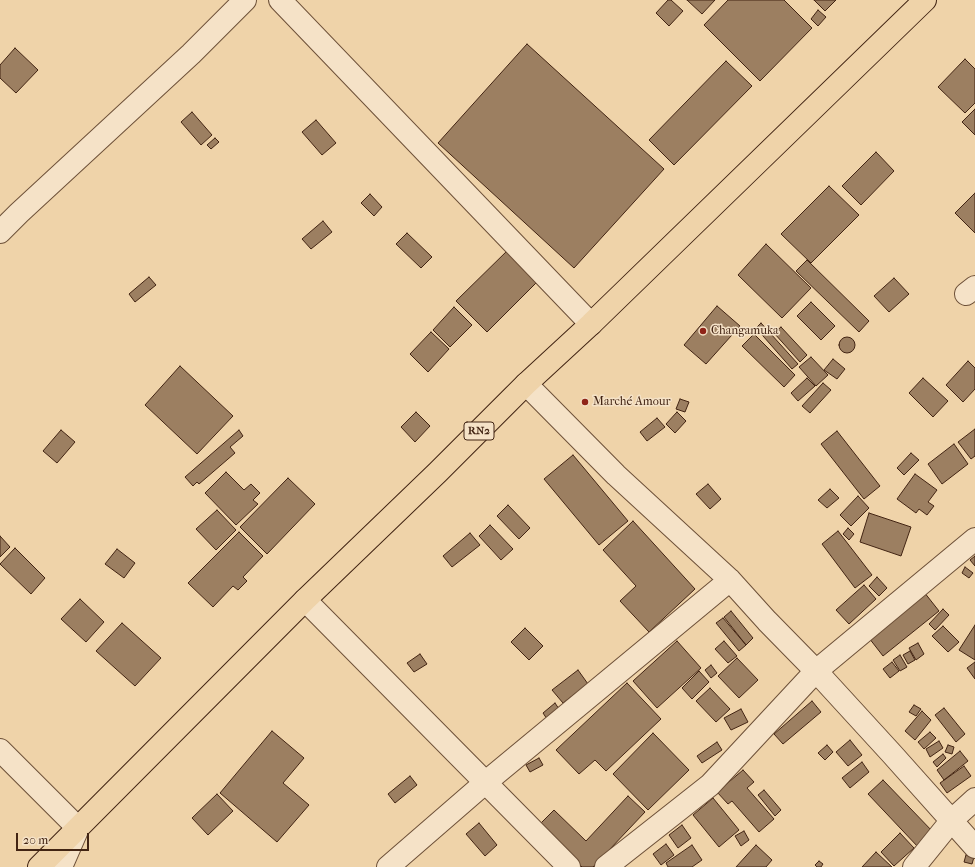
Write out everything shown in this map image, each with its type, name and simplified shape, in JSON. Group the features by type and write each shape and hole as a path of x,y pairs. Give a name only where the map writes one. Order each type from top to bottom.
{"highway":[{"name":"RN2","path":"39,867 305,600 438,472 526,384 591,324 925,0"}],"street":[{"path":"0,232 191,54 245,0"},
{"path":"280,0 591,324"},
{"path":"526,384 616,475 730,580 767,621 816,671 975,847"},
{"path":"606,867 710,786 816,671 975,539"},
{"path":"388,867 486,782 730,580"},
{"path":"305,600 569,867"},
{"path":"0,750 78,828 61,867"},
{"path":"914,867 952,820 975,798"}],"building":[{"path":"668,0 671,0 683,11 669,26 656,13"},
{"path":"687,0 715,0 702,14"},
{"path":"728,0 784,0 812,28 760,81 704,25"},
{"path":"814,0 836,0 825,11"},
{"path":"818,10 826,17 818,26 811,19"},
{"path":"527,44 664,169 574,268 438,143"},
{"path":"15,48 38,70 16,93 0,78 0,65"},
{"path":"965,59 975,69 975,103 965,113 938,87"},
{"path":"726,61 752,86 674,165 649,140"},
{"path":"975,109 975,135 962,122"},
{"path":"192,112 212,135 201,145 181,122"},
{"path":"316,120 336,143 322,155 302,132"},
{"path":"215,138 219,142 211,149 207,145"},
{"path":"876,152 894,171 861,205 842,186"},
{"path":"829,186 859,215 811,263 781,234"},
{"path":"975,193 975,233 955,213"},
{"path":"370,194 382,207 374,216 361,203"},
{"path":"323,221 332,232 311,249 302,239"},
{"path":"407,233 432,257 421,268 396,244"},
{"path":"766,244 811,288 782,318 738,275"},
{"path":"509,249 539,280 487,332 456,301"},
{"path":"807,260 869,321 859,332 796,271"},
{"path":"149,277 156,285 135,302 129,294"},
{"path":"894,278 909,294 889,312 874,296"},
{"path":"811,302 835,326 821,340 797,316"},
{"path":"717,306 740,326 706,364 684,345"},
{"path":"454,307 472,325 450,347 433,330"},
{"path":"761,323 798,364 792,369 756,328"},
{"path":"781,327 807,355 800,362 774,333"},
{"path":"431,332 449,349 428,372 410,354"},
{"path":"754,334 795,375 784,387 742,346"},
{"path":"847,337 853,339 855,345 853,351 847,353 841,351 839,345 841,339"},
{"path":"811,357 828,375 816,386 799,367"},
{"path":"833,359 845,369 837,379 824,370"},
{"path":"968,361 975,368 975,389 963,402 946,385"},
{"path":"180,366 233,416 197,454 145,405"},
{"path":"807,378 815,386 798,401 791,393"},
{"path":"923,378 948,401 933,417 909,393"},
{"path":"823,383 831,390 810,413 802,406"},
{"path":"680,399 689,402 685,412 676,409"},
{"path":"416,412 430,426 415,442 401,427"},
{"path":"677,412 686,421 675,433 666,424"},
{"path":"657,418 665,427 647,441 640,432"},
{"path":"975,429 975,456 971,459 958,442"},
{"path":"61,430 75,442 57,463 43,451"},
{"path":"239,430 243,436 230,447 235,453 199,484 197,482 193,486 185,477"},
{"path":"837,431 880,486 864,499 821,444"},
{"path":"954,444 968,464 942,484 928,464"},
{"path":"911,453 919,460 904,475 897,468"},
{"path":"573,455 628,521 599,545 544,479"},
{"path":"226,472 244,490 251,484 260,493 253,500 258,504 236,525 205,493"},
{"path":"915,474 937,490 928,502 934,506 927,515 919,509 916,513 897,499"},
{"path":"288,478 315,504 267,554 240,527"},
{"path":"708,484 721,499 710,509 696,494"},
{"path":"830,489 839,498 827,508 818,500"},
{"path":"858,496 869,508 851,526 840,515"},
{"path":"508,505 530,528 519,539 497,516"},
{"path":"217,510 236,530 216,550 196,529"},
{"path":"869,513 911,527 901,556 860,542"},
{"path":"633,521 695,589 649,632 620,601 636,586 603,550"},
{"path":"490,525 513,549 501,560 479,536"},
{"path":"848,528 854,534 849,540 843,534"},
{"path":"838,531 872,575 855,588 822,544"},
{"path":"239,532 263,556 243,577 247,581 238,590 233,586 213,607 188,583"},
{"path":"470,533 480,545 452,567 443,556"},
{"path":"0,536 10,547 0,557"},
{"path":"15,548 45,578 31,594 0,564"},
{"path":"117,549 135,563 124,578 105,564"},
{"path":"975,556 975,566 970,560"},
{"path":"965,567 973,573 969,578 962,573"},
{"path":"877,577 887,588 879,596 869,586"},
{"path":"864,585 876,599 849,624 836,610"},
{"path":"924,592 939,611 883,656 869,638"},
{"path":"80,599 104,622 86,642 61,619"},
{"path":"943,609 949,615 935,630 929,624"},
{"path":"731,611 753,638 746,645 724,617"},
{"path":"723,618 746,645 739,651 716,623"},
{"path":"122,623 161,658 135,686 96,651"},
{"path":"975,625 975,660 959,650"},
{"path":"943,626 959,642 948,652 932,636"},
{"path":"525,628 543,646 529,660 511,642"},
{"path":"677,641 701,668 657,708 633,681"},
{"path":"724,641 737,656 728,663 715,649"},
{"path":"918,643 924,654 916,660 909,648"},
{"path":"910,651 915,660 908,664 903,655"},
{"path":"420,654 427,664 414,672 407,663"},
{"path":"900,655 907,667 900,671 893,660"},
{"path":"737,658 758,680 739,698 718,676"},
{"path":"892,662 899,671 890,678 883,669"},
{"path":"975,662 975,679 967,668"},
{"path":"711,665 717,673 711,678 705,670"},
{"path":"578,670 588,684 563,703 552,690"},
{"path":"699,671 709,682 692,699 682,688"},
{"path":"627,683 661,719 606,771 595,760 579,774 556,750"},
{"path":"710,688 730,709 716,722 696,701"},
{"path":"812,701 821,712 783,744 774,734"},
{"path":"555,703 559,709 547,719 543,713"},
{"path":"914,705 921,709 916,716 909,712"},
{"path":"944,708 965,734 956,742 935,715"},
{"path":"741,709 748,722 731,730 724,718"},
{"path":"922,711 931,720 915,740 905,731"},
{"path":"272,731 304,758 283,783 309,805 277,842 220,793"},
{"path":"930,732 936,738 924,749 918,742"},
{"path":"653,733 689,770 648,810 613,774"},
{"path":"850,740 862,755 848,766 836,752"},
{"path":"939,741 943,748 930,757 926,749"},
{"path":"717,742 722,750 702,763 697,756"},
{"path":"827,745 833,752 825,760 818,753"},
{"path":"948,745 954,747 952,754 945,752"},
{"path":"960,751 968,761 944,780 937,770"},
{"path":"943,754 946,758 937,767 933,762"},
{"path":"539,758 543,765 530,772 526,765"},
{"path":"862,762 869,772 850,788 842,778"},
{"path":"964,766 971,776 947,793 940,783"},
{"path":"743,770 754,782 747,788 774,819 759,832 732,801 728,804 717,792"},
{"path":"410,776 417,785 395,803 388,794"},
{"path":"883,780 934,833 919,848 868,794"},
{"path":"764,790 781,810 775,816 758,795"},
{"path":"217,794 233,811 208,835 192,818"},
{"path":"628,796 645,812 593,867 582,867 539,825 554,810 586,841"},
{"path":"713,798 739,830 719,847 693,815"},
{"path":"479,823 497,845 485,856 466,834"},
{"path":"682,825 691,838 678,848 669,835"},
{"path":"744,831 749,840 741,846 735,836"},
{"path":"900,833 914,848 894,866 881,852"},
{"path":"666,844 674,855 661,865 653,854"},
{"path":"692,845 702,860 692,867 668,867 666,863"},
{"path":"756,845 772,860 766,867 736,867"},
{"path":"876,852 892,867 862,867"},
{"path":"966,855 974,857 972,864 964,862"},
{"path":"819,861 823,864 821,867 817,867 815,865"}],"place":[{"name":"Changamuka","path":"703,331"},
{"name":"Marché Amour","path":"585,402"}]}
